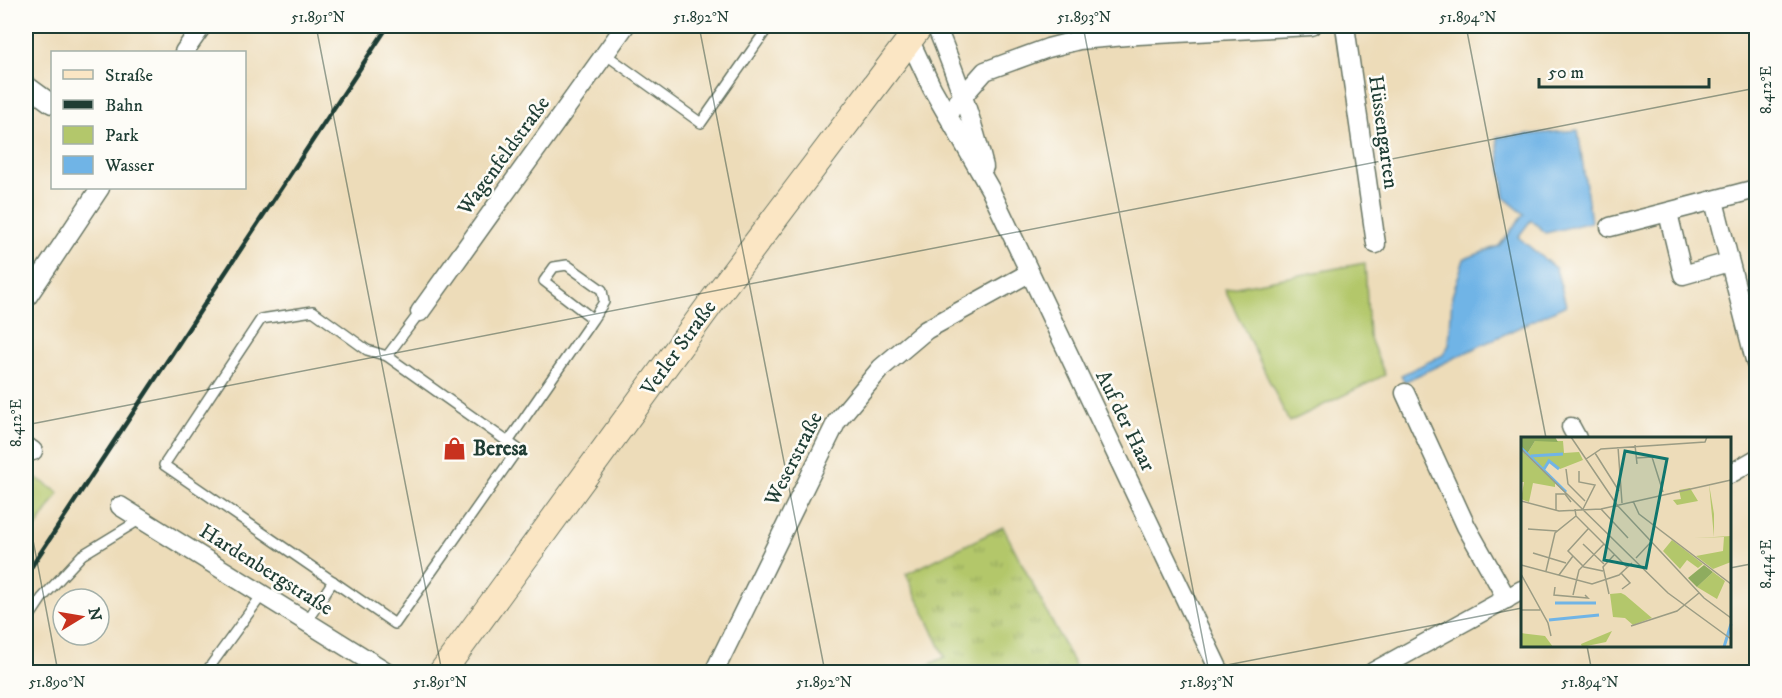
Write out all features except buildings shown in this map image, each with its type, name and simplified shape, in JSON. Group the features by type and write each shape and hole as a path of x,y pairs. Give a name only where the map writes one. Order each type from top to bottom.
{"main road":[{"name":"Verler Straße","path":"442,672 911,30"}],"street":[{"path":"185,51 202,26"},
{"name":"Wagenfeldstraße","path":"420,312 625,26"},
{"name":"Auf der Haar","path":"936,26 976,132 990,189"},
{"path":"947,114 985,71 1048,48 1079,40 1137,30 1311,26"},
{"name":"Hüssengarten","path":"1345,26 1376,244"},
{"name":"Auf der Haar","path":"911,30 932,88 990,189 1220,672"},
{"path":"26,86 51,103"},
{"path":"26,299 99,189"},
{"path":"1610,227 1756,189"},
{"path":"1714,201 1756,364"},
{"path":"1668,213 1683,275 1729,262"},
{"name":"Weserstraße","path":"714,672 837,421 881,368 926,330 1029,273"},
{"path":"1373,672 1515,594 1466,526 1405,393"},
{"path":"1731,473 1756,459"},
{"name":"Hardenbergstraße","path":"120,506 387,672"}],"lane":[{"path":"604,54 702,123 769,26"},
{"path":"508,442 593,319 604,302 602,290 567,265 554,267 544,281 593,319"},
{"path":"313,312 367,350 387,356 508,442 518,449 395,624 164,465 261,319 313,312"},
{"path":"387,356 420,312"},
{"path":"26,622 42,598 82,555 141,519"},
{"path":"307,621 333,581"},
{"path":"206,672 262,595"}],"green space":[{"path":"1365,263 1369,336 1385,375 1289,422 1225,289"},
{"path":"26,471 59,493 26,543"},
{"path":"1003,527 1078,672 914,672 945,657 906,574"}],"water":[{"path":"1578,130 1591,222 1546,233 1531,220 1518,237 1556,269 1566,305 1404,382 1401,375 1443,355 1449,345 1452,296 1464,259 1499,246 1524,214 1505,198 1497,137"}],"railway":[{"path":"26,575 388,26"}],"place":[{"name":"Beresa","path":"455,449"}]}
